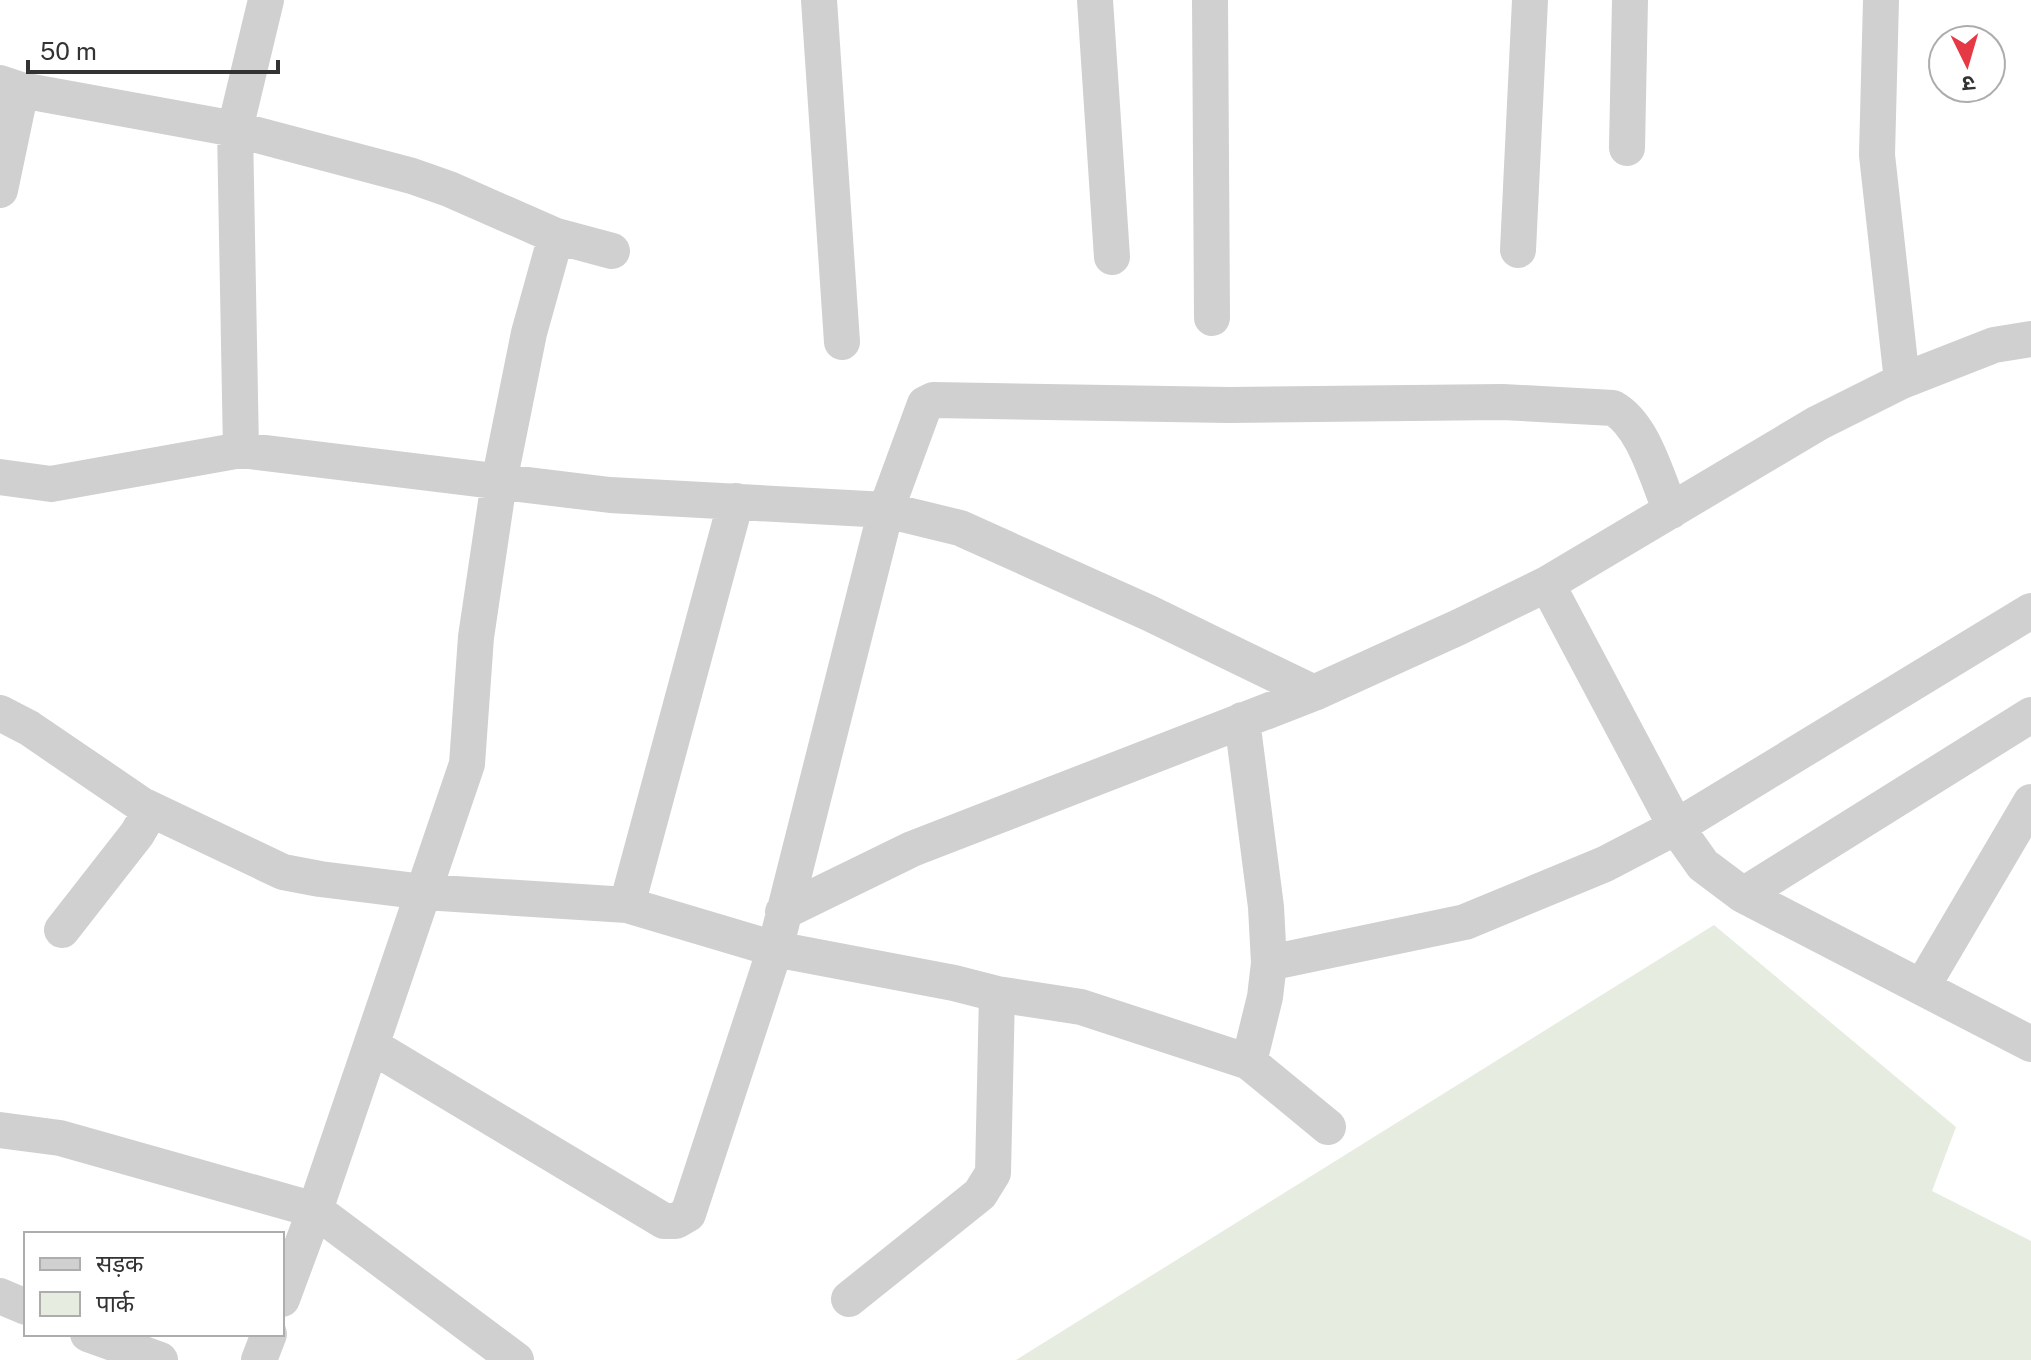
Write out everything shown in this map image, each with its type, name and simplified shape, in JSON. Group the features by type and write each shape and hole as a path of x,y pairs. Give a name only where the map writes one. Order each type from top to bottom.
{"street":[{"path":"241,450 235,129 266,0"},
{"path":"819,0 842,342"},
{"path":"1095,0 1112,257"},
{"path":"1210,0 1212,318"},
{"path":"1518,250 1530,0"},
{"path":"1627,148 1630,0"},
{"path":"1881,0 1877,155 1902,381"},
{"path":"0,190 10,86 235,129 412,176 556,236 612,251"},
{"path":"284,1294 467,764 476,637 499,482 529,333 556,236"},
{"path":"783,912 912,849 1314,693 1547,584 1818,423 1902,381 1994,345 2031,339"},
{"path":"372,1046 664,1221 676,1221 688,1214 775,949 886,510 925,404 933,400 1229,405 1503,402 1613,408 1626,415 1638,434 1671,511"},
{"path":"0,477 51,484 241,450 610,495 886,510 960,528 1149,613 1314,693"},
{"path":"627,905 736,501"},
{"path":"1547,584 1676,827 1703,865 1743,895 2031,1044"},
{"path":"1269,963 1465,922 1605,864 1676,827 2031,611"},
{"path":"0,713 29,728 151,810 283,872 424,892 627,905 775,949 997,994 1081,1007 1249,1062 1328,1127"},
{"path":"1743,895 2031,715"},
{"path":"1242,720 1264,894 1269,963 1265,997 1249,1062"},
{"path":"1922,987 2031,802"},
{"path":"62,930 137,834 151,810"},
{"path":"849,1299 980,1194 993,1173 997,994"},
{"path":"0,1130 60,1138 315,1210 516,1360"},
{"path":"0,1296 24,1306"},
{"path":"94,1336 160,1360"},
{"path":"259,1360 268,1336"}],"green space":[{"path":"1714,925 1956,1127 1932,1191 2031,1241 2031,1360 1016,1360"}]}
